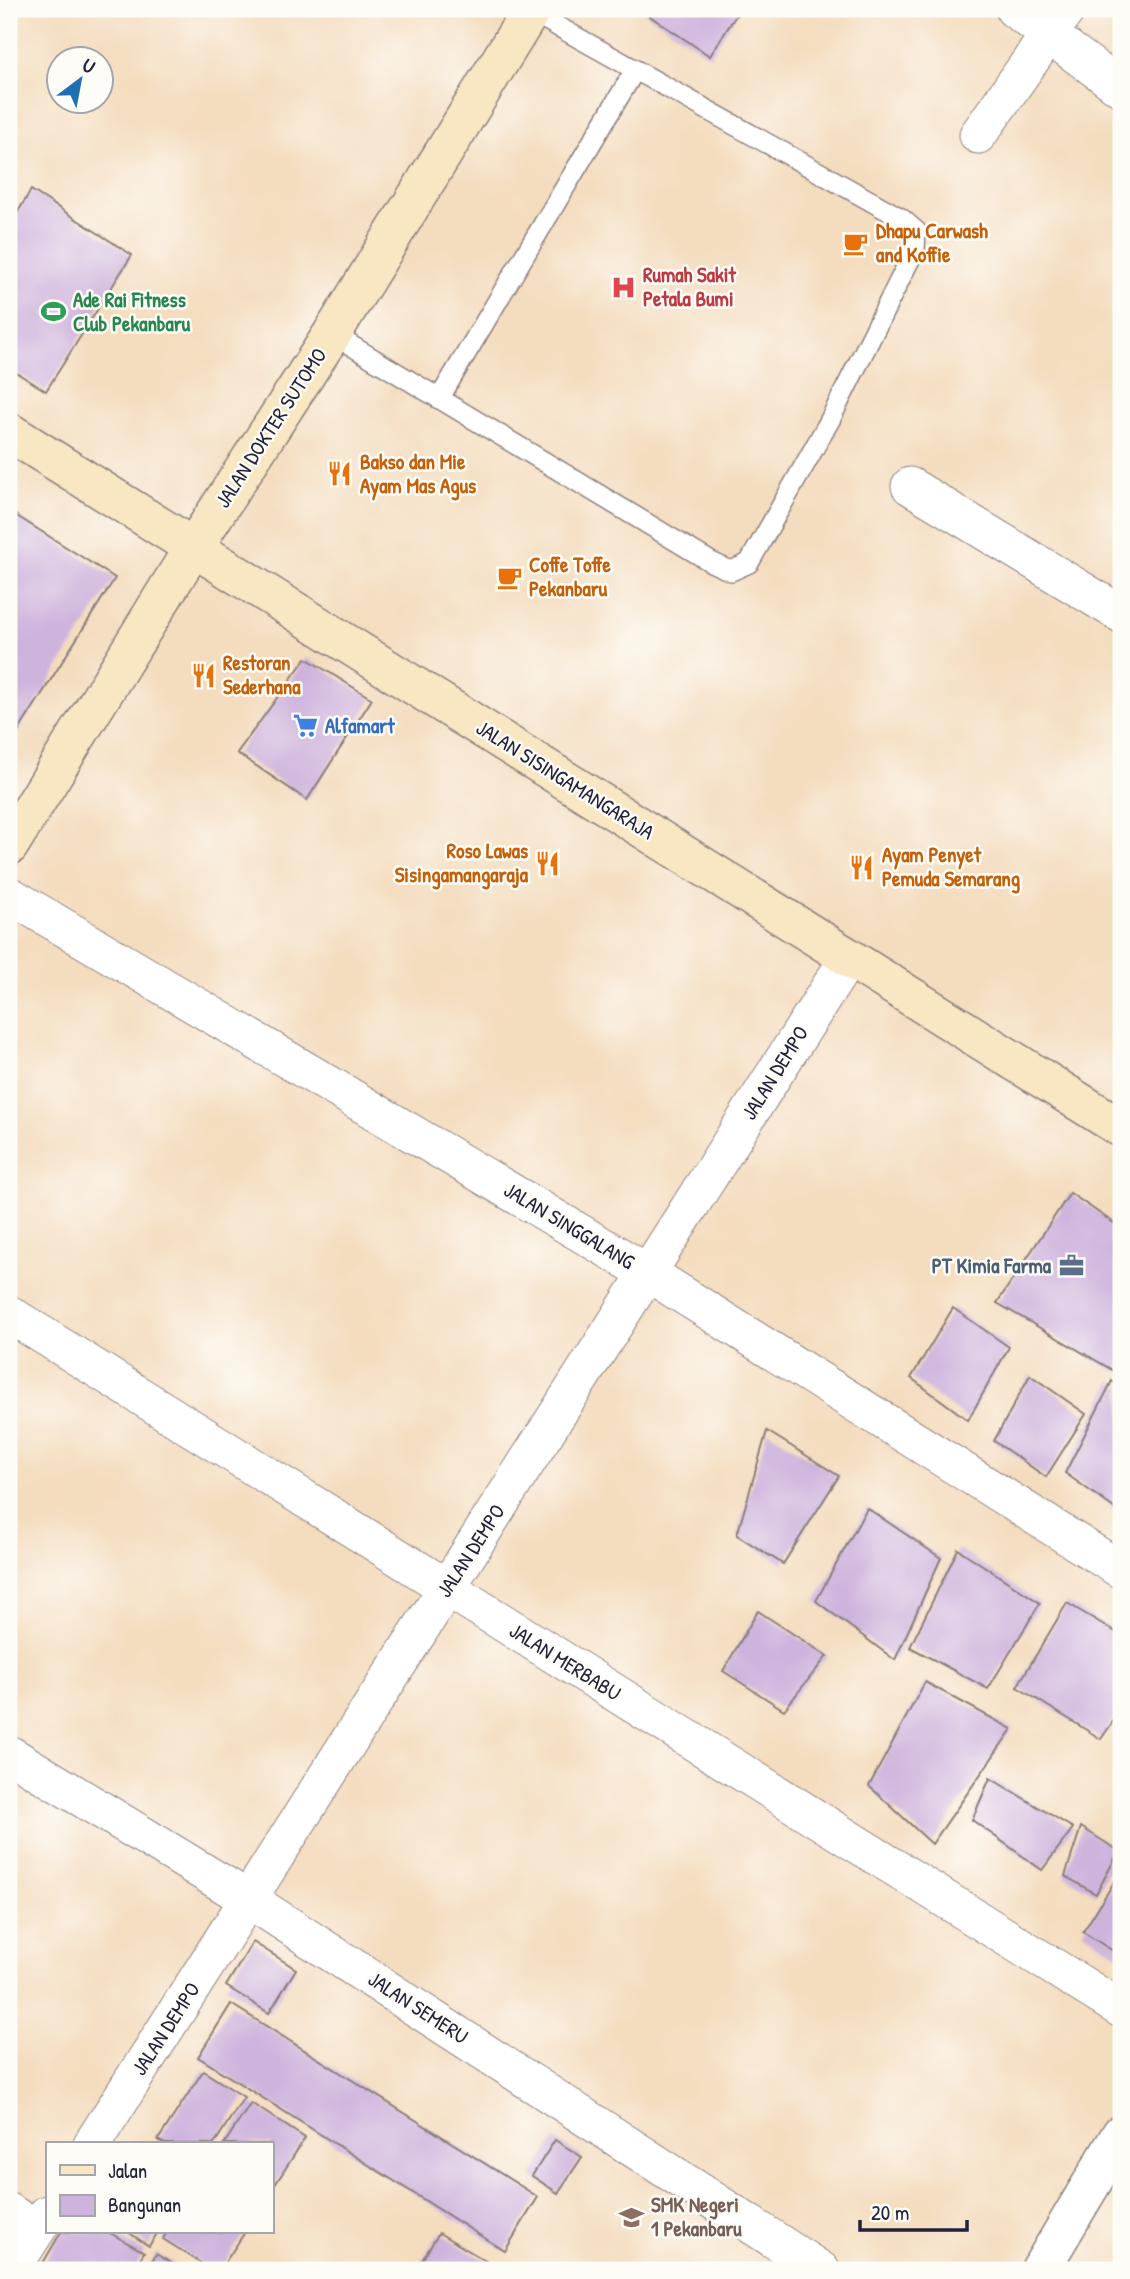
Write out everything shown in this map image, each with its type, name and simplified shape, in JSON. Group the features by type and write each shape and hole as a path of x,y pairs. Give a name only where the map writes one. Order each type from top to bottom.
{"main road":[{"name":"JALAN DOKTER SUTOMO","path":"9,846 193,548 332,334 531,10"},
{"name":"JALAN SISINGAMANGARAJA","path":"9,432 1121,1128"}],"street":[{"path":"1014,9 1058,22 1121,88"},
{"path":"978,135 1058,22"},
{"path":"909,486 1121,614"},
{"name":"JALAN SINGGALANG","path":"9,895 648,1273 1121,1570"},
{"name":"JALAN DEMPO","path":"93,2142 849,957"},
{"name":"JALAN MERBABU","path":"9,1314 1121,2009"},
{"name":"JALAN SEMERU","path":"9,1755 248,1899 821,2270"},
{"path":"1040,2270 1121,2134"},
{"path":"11,2270 31,2219"}],"lane":[{"path":"332,334 711,562 731,571 749,563 830,420 915,249 916,231 901,218 531,10"},
{"path":"439,399 635,70"}],"building":[{"path":"639,9 740,9 710,56"},
{"name":"Ade Rai Fitness Club Pekanbaru","path":"31,190 132,255 46,391 9,368 9,227"},
{"path":"9,511 115,578 9,746"},
{"name":"Alfamart","path":"306,658 372,699 307,800 237,753"},
{"name":"PT Kimia Farma","path":"1070,1193 1121,1228 1121,1363 1116,1372 997,1303"},
{"path":"953,1308 1009,1347 968,1420 911,1378"},
{"path":"1030,1375 1086,1414 1046,1477 994,1441"},
{"path":"1112,1381 1121,1387 1121,1513 1065,1473"},
{"path":"767,1431 839,1476 783,1564 737,1535"},
{"path":"867,1508 941,1558 895,1660 816,1601"},
{"path":"958,1549 1040,1603 988,1689 910,1647"},
{"path":"1067,1603 1121,1635 1121,1710 1101,1739 1017,1687"},
{"path":"758,1611 827,1656 784,1710 723,1671"},
{"path":"925,1682 1012,1729 932,1844 869,1786"},
{"path":"990,1778 1073,1828 1042,1870 972,1820"},
{"path":"1081,1827 1119,1851 1096,1894 1065,1876"},
{"path":"1121,1871 1121,1956 1083,1932"},
{"path":"253,1942 296,1969 269,2013 226,1986"},
{"path":"231,2004 538,2197 505,2251 198,2057"},
{"path":"203,2071 244,2097 215,2142 158,2140"},
{"path":"251,2103 305,2138 273,2188 273,2142 225,2142"},
{"path":"555,2140 582,2157 558,2193 532,2176"},
{"path":"439,2233 494,2266 492,2270 416,2270"},
{"path":"60,2234 112,2234 144,2252 134,2270 39,2270"},
{"path":"131,2234 157,2234 149,2246"},
{"path":"166,2234 244,2234 220,2270 212,2270 163,2239"},
{"path":"156,2254 184,2270 147,2270"}],"place":[{"name":"Dhapu Carwash and Koffie","path":"856,243"},
{"name":"Rumah Sakit Petala Bumi","path":"623,287"},
{"name":"Ade Rai Fitness Club Pekanbaru","path":"53,312"},
{"name":"Bakso dan Mie Ayam Mas Agus","path":"340,474"},
{"name":"Coffe Toffe Pekanbaru","path":"509,577"},
{"name":"Restoran Sederhana","path":"203,675"},
{"name":"Alfamart","path":"305,726"},
{"name":"Roso Lawas Sisingamangaraja","path":"548,863"},
{"name":"Ayam Penyet Pemuda Semarang","path":"862,867"},
{"name":"PT Kimia Farma","path":"1071,1266"},
{"name":"SMK Negeri 1 Pekanbaru","path":"631,2217"}]}
